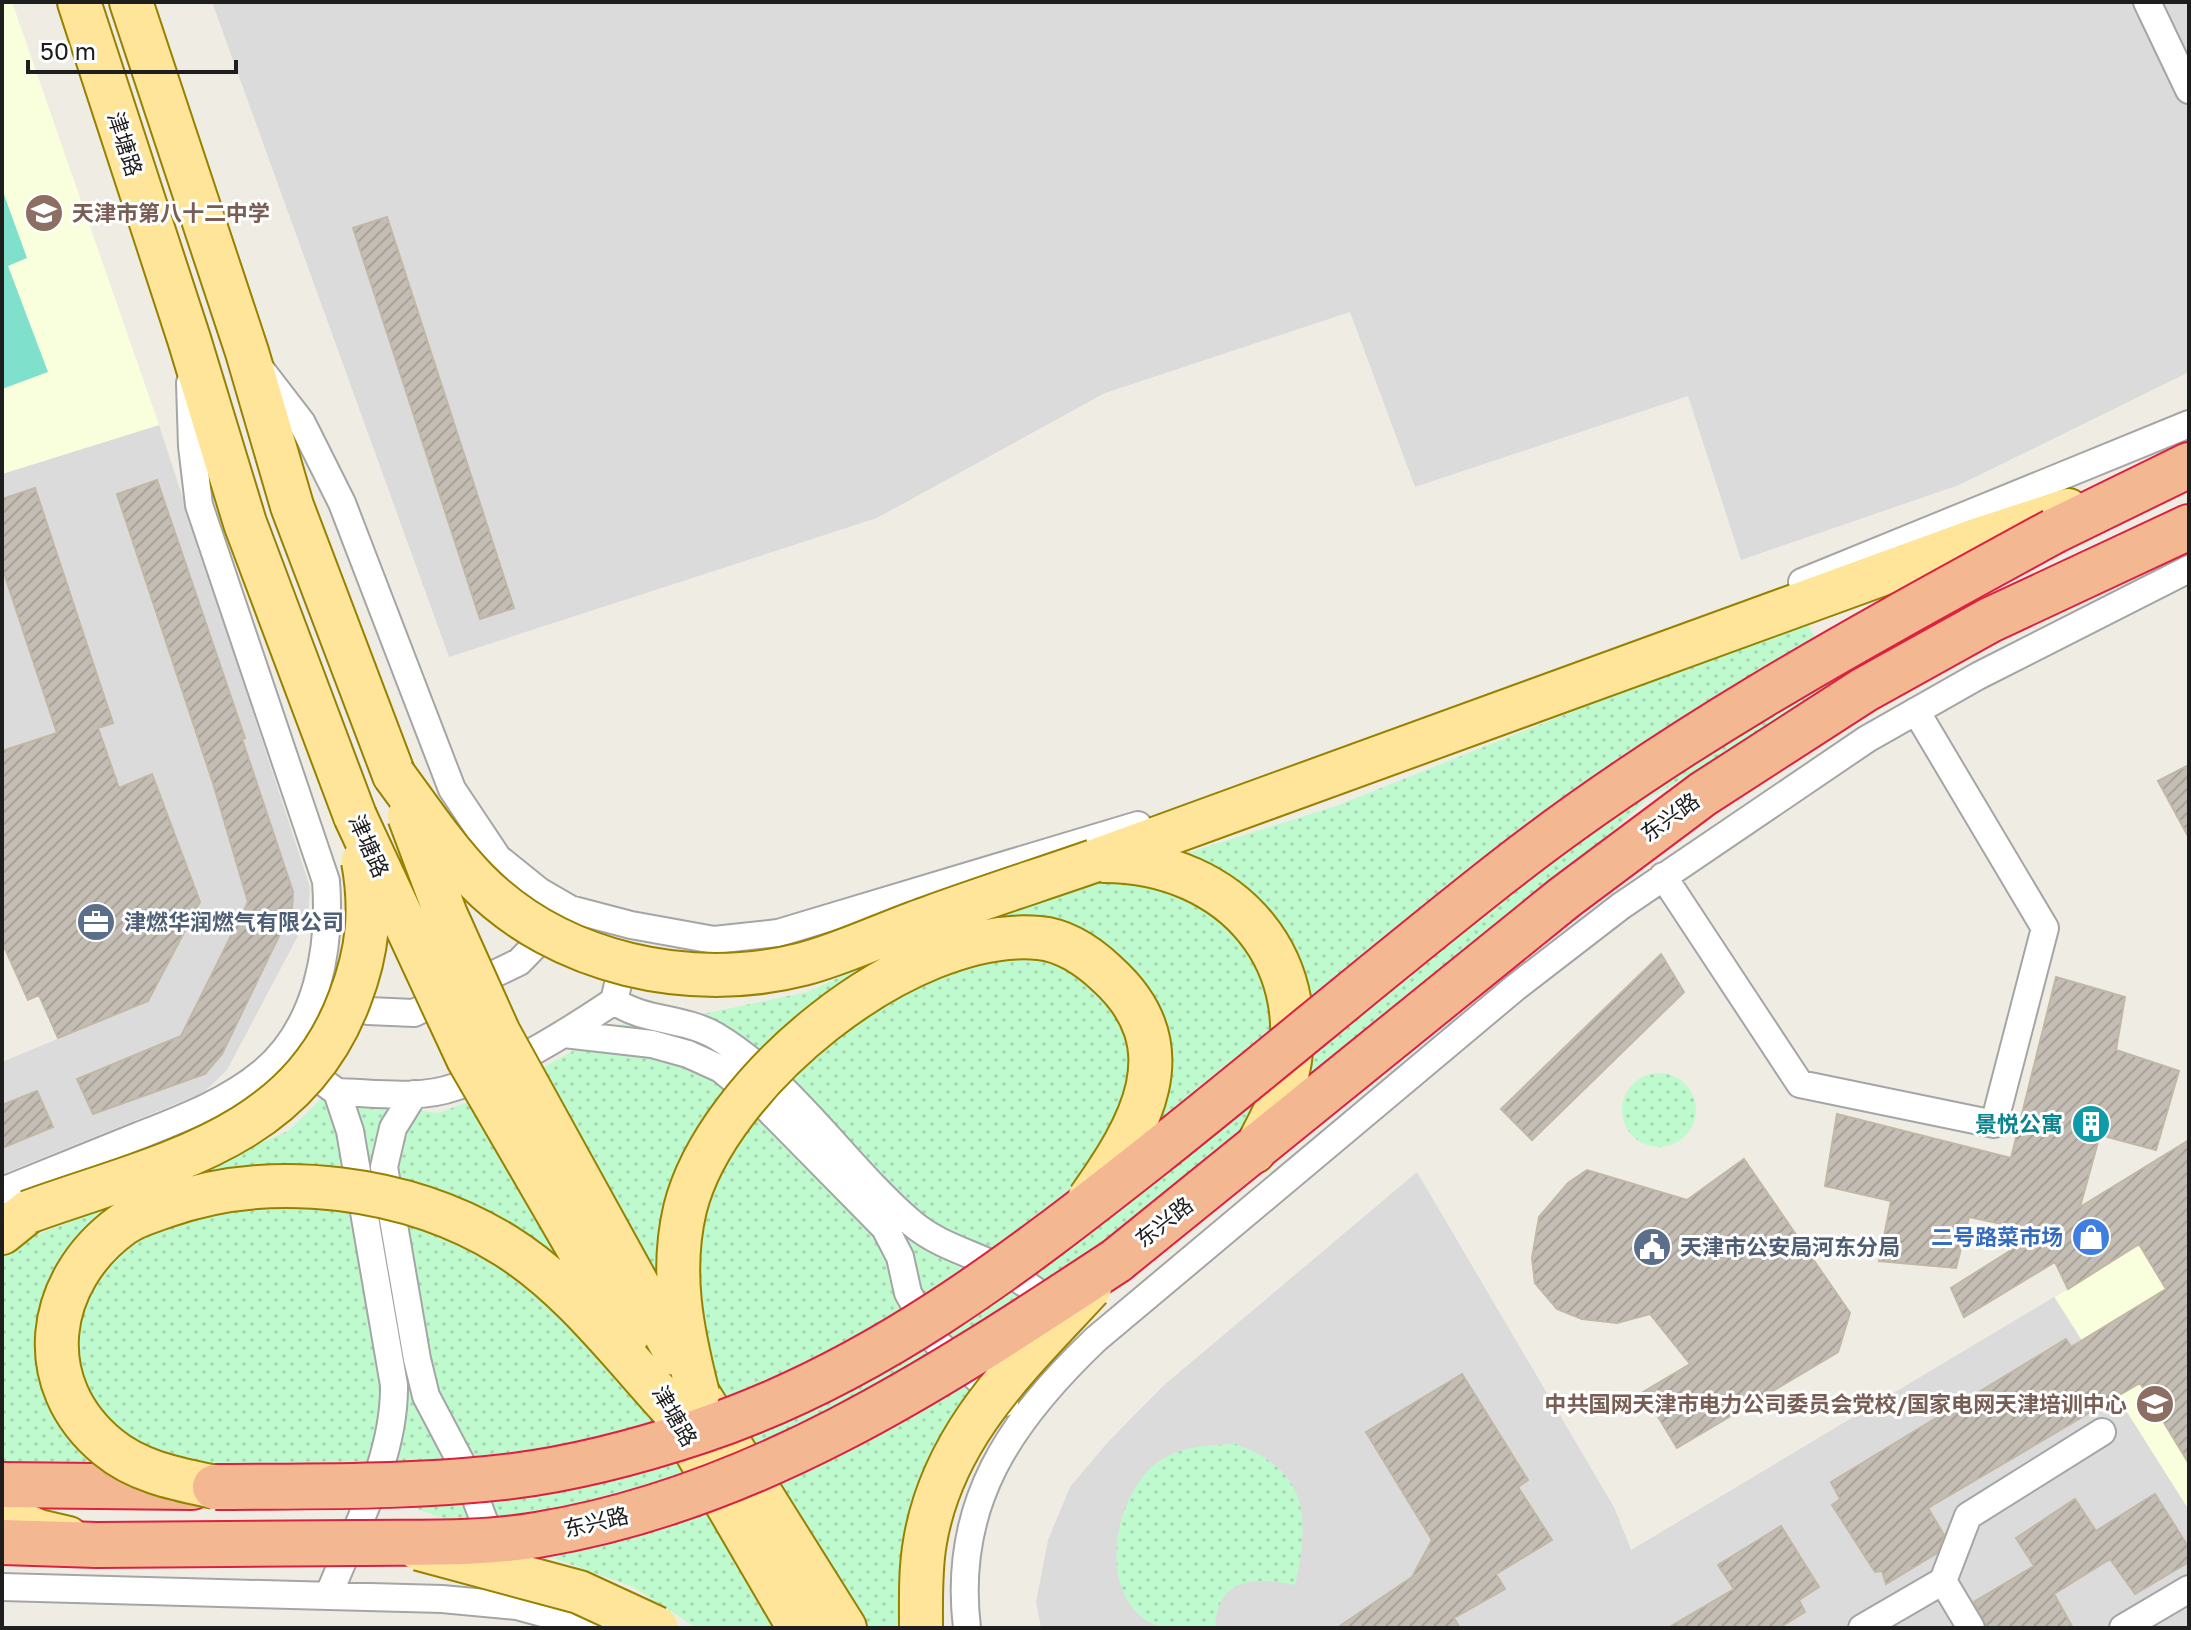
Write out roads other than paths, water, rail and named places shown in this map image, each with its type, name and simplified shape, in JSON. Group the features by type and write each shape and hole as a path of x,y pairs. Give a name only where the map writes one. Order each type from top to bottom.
{"highway":[{"path":"2,1485 215,1487 427,1484 517,1475 612,1456 703,1430 833,1376 912,1333 1079,1213 1592,804 1740,706 2054,531 2189,465"},
{"name":"东兴路","path":"2,1542 97,1545 454,1543 572,1528 682,1500 741,1478 920,1388 1116,1261 1254,1152 1291,1102 1703,794 1864,690 1978,627 2189,527"}],"main road":[{"name":"津塘路","path":"79,2 189,339 245,523 355,816 468,1059 684,1400 845,1628"},
{"name":"津塘路","path":"131,2 247,352 292,506 446,915 499,1033 799,1628"},
{"path":"394,775 477,881 519,914 573,947 621,964 680,973 734,975 803,964 1976,540 2137,488"},
{"path":"8,1215 229,1138 283,1101 306,1076 330,1044 346,1011 365,952 370,918 355,816"},
{"path":"1094,861 1140,863 1179,875 1223,895 1256,925 1270,943 1288,997 1292,1021 1291,1102"},
{"path":"684,1400 683,1333 677,1263 686,1206 704,1157 738,1104 788,1053 861,998 912,966 978,941 1041,938 1069,946 1098,965 1132,1000 1150,1047 1147,1095 1127,1144 1079,1213"},
{"path":"215,1487 138,1467 109,1448 84,1424 69,1395 56,1339 58,1312 69,1284 83,1261 104,1240 139,1217 215,1192 257,1188 343,1191 425,1209 466,1225 506,1246 539,1271 684,1400"},
{"path":"921,1628 925,1543 953,1454 997,1389 1116,1261"},
{"path":"2,1514 38,1531 97,1545"},
{"path":"394,1543 579,1592 657,1628"}],"street":[{"path":"2147,2 2189,90"},
{"path":"8,1215 198,1112 265,1071 281,1052 315,991 327,941 326,881 199,505 192,446 189,339"},
{"path":"247,352 302,423 342,503 452,789 498,858 539,891 570,909 631,925 714,940 778,933 1161,818 1817,576 2189,424"},
{"path":"967,1628 964,1568 970,1527 985,1482 1022,1418 1058,1375 1096,1339 1516,987 1663,876 1867,739 2189,569"},
{"path":"1663,876 1800,1084 1994,1124 2045,928 1916,711"},
{"path":"315,991 368,1011 414,1013 519,962 570,909"},
{"path":"281,1052 337,1092 414,1094 455,1088 564,1034 614,1001 631,925"},
{"path":"614,1001 633,1013 698,1027 748,1058 784,1090 914,1224 947,1246 992,1264 1029,1285 1096,1339"},
{"path":"564,1034 652,1044 688,1054 721,1069 764,1105 885,1228 900,1257 908,1293 935,1341 1022,1418"},
{"path":"329,1594 385,1454 394,1420 394,1385 350,1131 337,1092"},
{"path":"414,1094 393,1128 384,1167 417,1359 426,1396 465,1470 517,1606"},
{"path":"1862,1628 1943,1581 1968,1516 2102,1432"},
{"path":"1943,1581 1971,1628"},
{"path":"2,1587 329,1594 517,1606 597,1628"},
{"path":"2123,1628 2189,1589"}],"place":[{"name":"天津市第八十二中学","path":"44,213"},
{"name":"津燃华润燃气有限公司","path":"96,922"},
{"name":"景悦公寓","path":"2091,1124"},
{"name":"二号路菜市场","path":"2091,1237"},
{"name":"天津市公安局河东分局","path":"1652,1247"},
{"name":"中共国网天津市电力公司委员会党校/国家电网天津培训中心","path":"2155,1404"}]}
